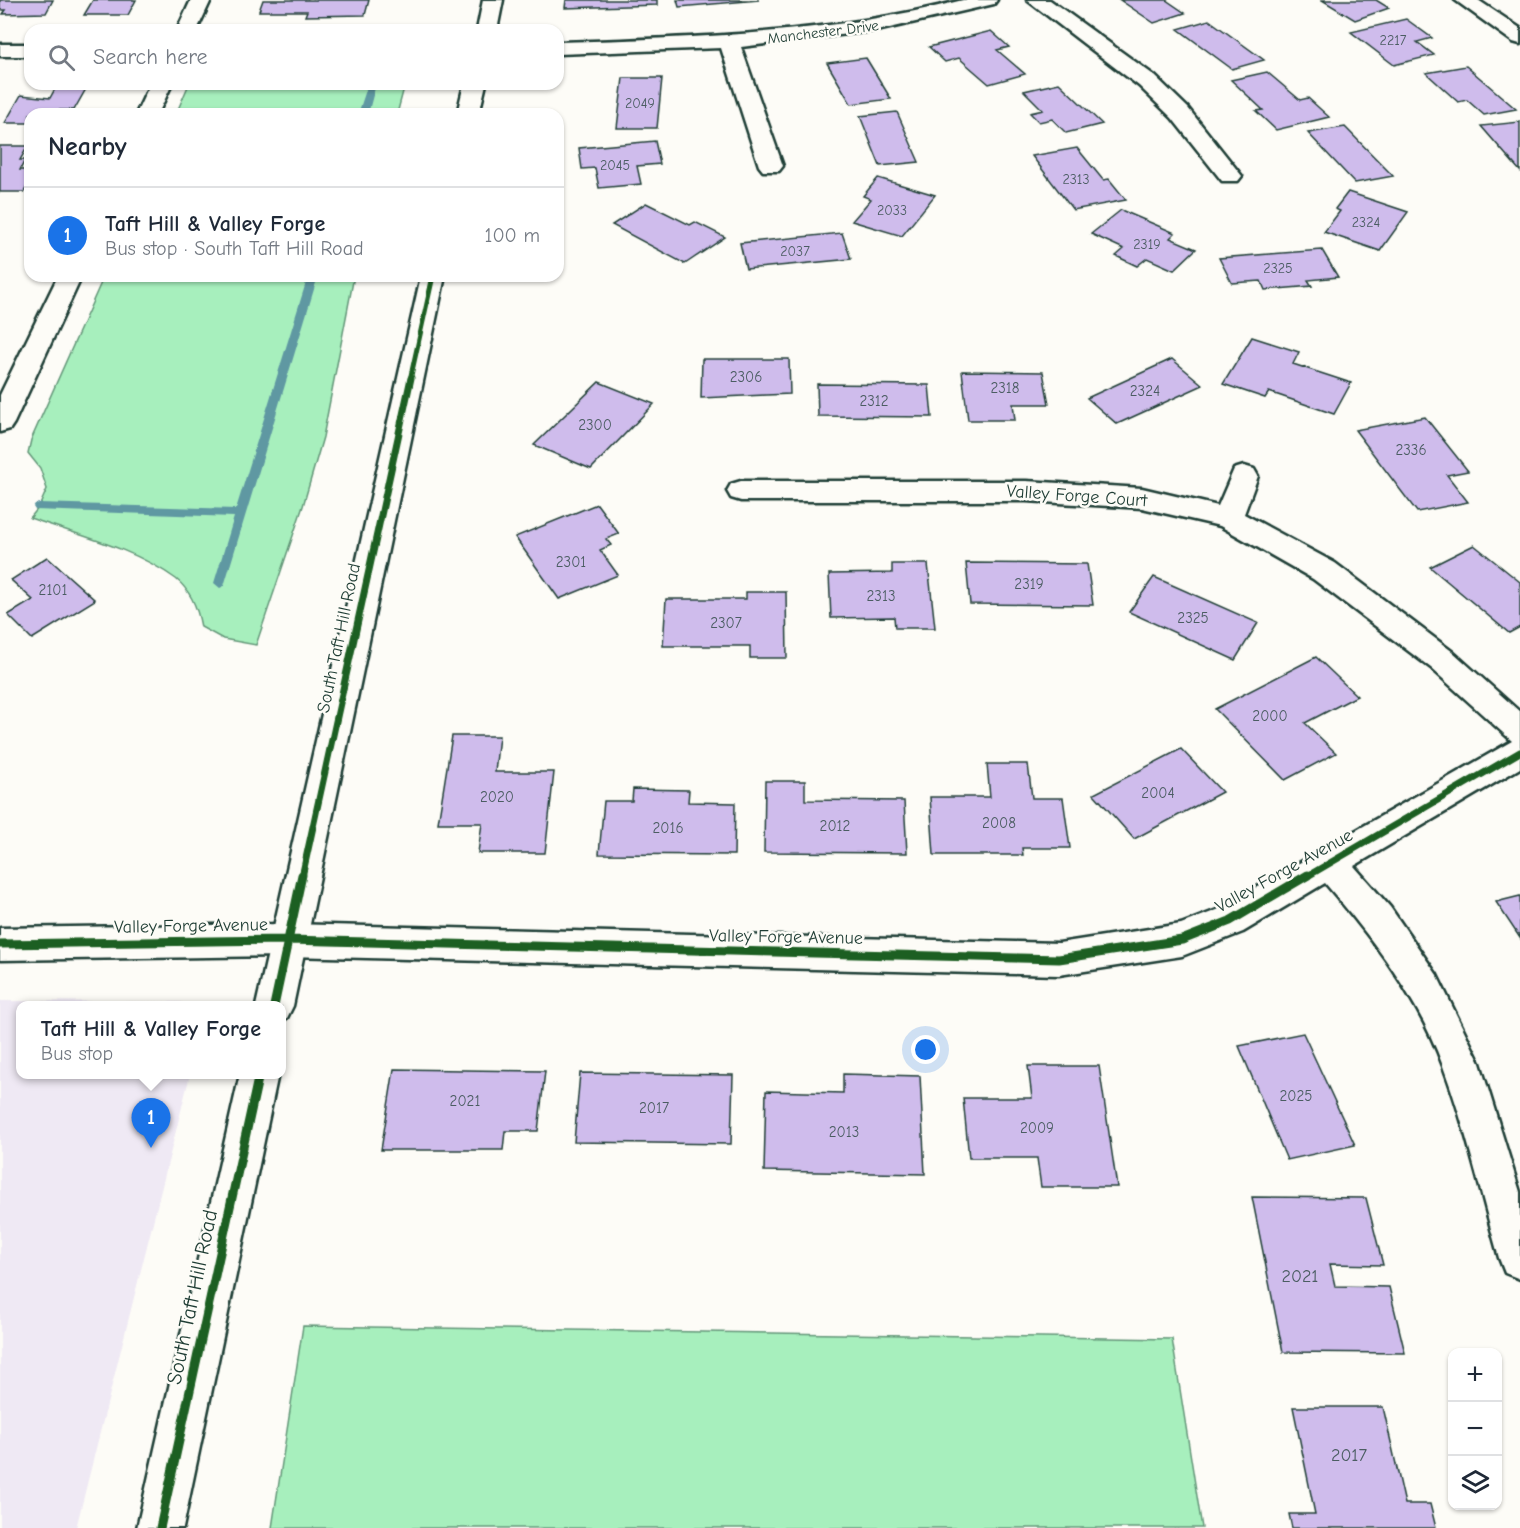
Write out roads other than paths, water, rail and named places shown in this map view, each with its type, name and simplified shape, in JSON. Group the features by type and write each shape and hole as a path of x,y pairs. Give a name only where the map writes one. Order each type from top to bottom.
{"street":[{"path":"190,24 201,0"},
{"path":"488,24 493,0"},
{"name":"Manchester Drive","path":"564,48 729,42 858,30 987,0"},
{"path":"1037,0 1147,81 1180,113 1230,176"},
{"path":"1465,0 1520,38"},
{"path":"729,42 771,166"},
{"path":"0,50 24,50"},
{"path":"150,108 158,90"},
{"path":"469,108 474,90"},
{"path":"0,423 67,282"},
{"name":"South Taft Hill Road","path":"275,1001 432,282"},
{"path":"1228,518 1244,476"},
{"name":"Valley Forge Court","path":"741,491 1038,492 1142,498 1228,518 1324,571 1442,660 1520,731"},
{"name":"Valley Forge Avenue","path":"0,944 288,940 1059,959 1182,940 1230,921 1520,753"},
{"path":"1329,864 1377,918 1424,987 1456,1053 1520,1258"},
{"name":"South Taft Hill Road","path":"160,1528 258,1079"}],"waterway":[{"path":"365,108 370,90"},
{"path":"241,513 311,282"},
{"path":"39,507 241,513"},
{"path":"220,583 241,513"}],"place":[{"name":"Taft Hill & Valley Forge","path":"151,1148"}]}
